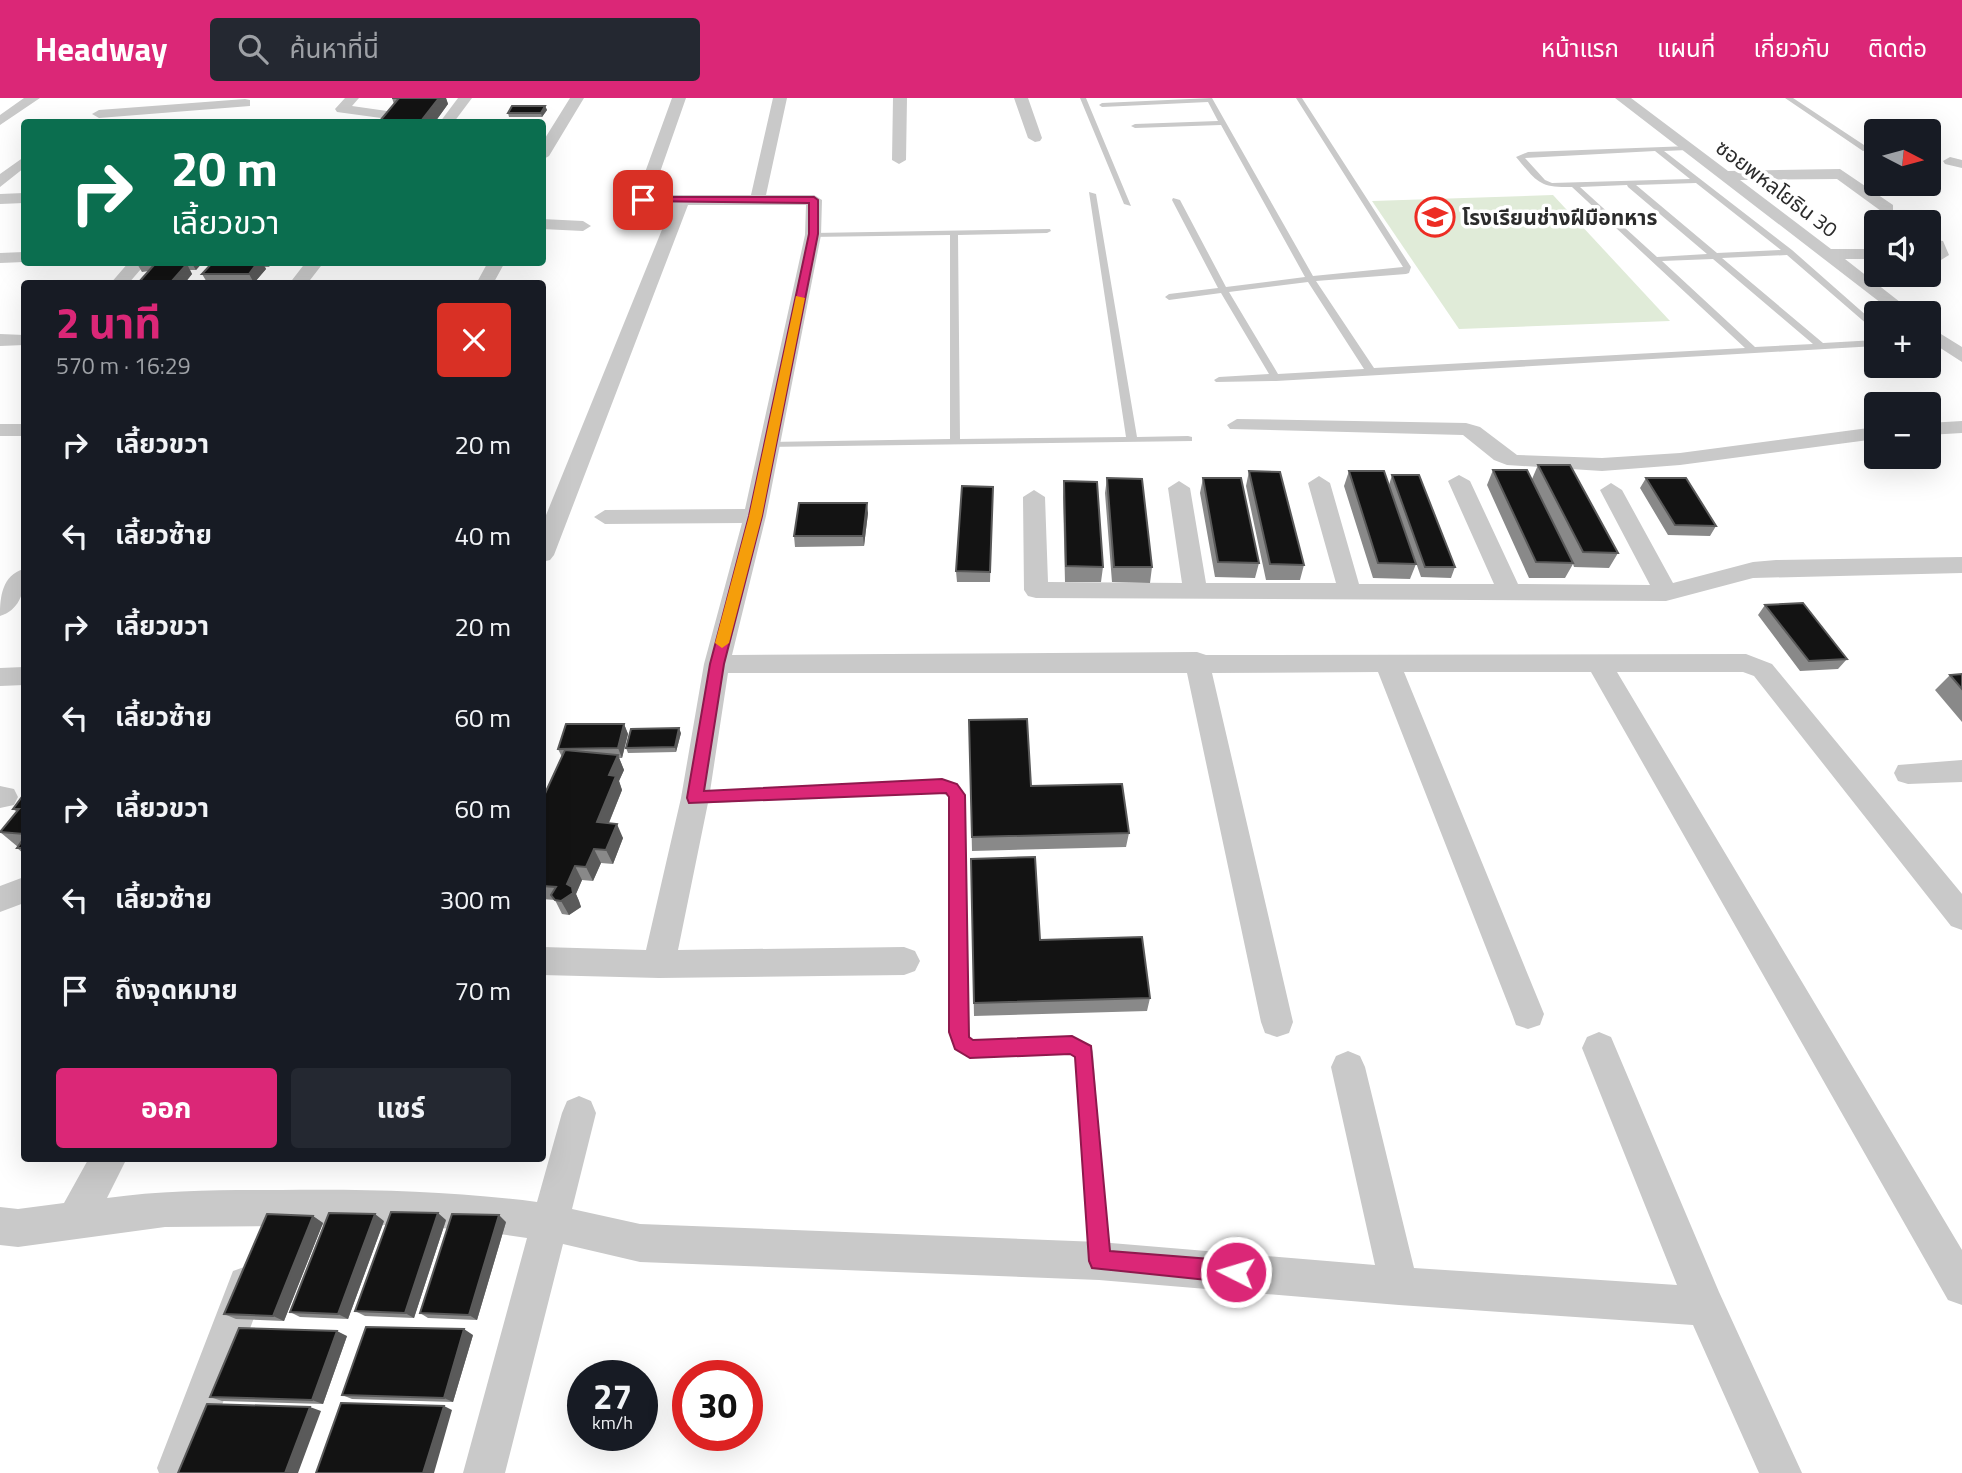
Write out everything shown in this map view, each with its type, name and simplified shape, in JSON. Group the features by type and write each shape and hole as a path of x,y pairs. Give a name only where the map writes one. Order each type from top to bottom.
{"street":[{"path":"0,121 33,98"},
{"path":"89,119 126,98"},
{"path":"352,98 342,109 389,115 388,119"},
{"path":"449,119 465,98"},
{"path":"546,149 577,98"},
{"path":"659,964 695,798 717,664 755,516 813,234 814,200 643,200 679,98"},
{"path":"758,198 780,98"},
{"path":"899,160 900,98"},
{"path":"1021,98 1035,138"},
{"name":"ซอยพหลโยธิน 30","path":"1622,98 1889,301"},
{"path":"99,114 244,103"},
{"path":"1818,156 1887,208"},
{"path":"0,157 21,160"},
{"path":"0,182 21,163"},
{"path":"1722,176 1840,174"},
{"path":"0,199 21,198"},
{"path":"546,545 682,199"},
{"path":"546,225 583,226"},
{"path":"1826,254 1864,254"},
{"path":"0,258 21,257"},
{"path":"122,280 135,266"},
{"path":"301,280 313,266"},
{"path":"0,341 21,340"},
{"path":"1941,343 1962,356"},
{"path":"1237,425 1466,429 1475,431 1503,456 1514,461 1589,466 1698,457 1864,435"},
{"path":"1941,428 1962,427"},
{"path":"0,430 21,430"},
{"path":"1459,481 1508,591"},
{"path":"1319,483 1350,592"},
{"path":"1179,488 1195,591"},
{"path":"1611,490 1666,593"},
{"path":"1034,497 1036,590 1666,593 1753,570 1962,565"},
{"path":"605,517 755,516"},
{"path":"0,608 21,584"},
{"path":"1197,662 1276,1022"},
{"path":"1387,662 1528,1014"},
{"path":"1598,662 1962,1286"},
{"path":"717,664 1746,663 1763,670 1962,917"},
{"path":"0,677 21,676"},
{"path":"1908,773 1962,771"},
{"path":"0,899 21,891"},
{"path":"546,961 659,964 904,961"},
{"path":"1599,1048 1705,1306 1781,1473"},
{"path":"1348,1067 1399,1286"},
{"path":"484,1473 579,1113"},
{"path":"75,1221 107,1162"},
{"path":"0,1226 18,1228 165,1209 277,1207 474,1212 550,1223 640,1243 1100,1261 1399,1286 1705,1306"},
{"path":"178,1468 277,1207"}],"lane":[{"path":"1083,98 1128,204"},
{"path":"1169,297 1310,279 1399,274 1406,271 1407,267 1300,98"},
{"path":"1788,98 1864,148"},
{"path":"1102,105 1209,99 1310,279 1370,370"},
{"path":"1135,126 1224,122"},
{"path":"1686,148 1528,154 1520,157 1542,182 1576,187 1697,181"},
{"path":"1658,150 1789,252 1864,318"},
{"path":"1631,185 1820,345"},
{"path":"1576,187 1751,348"},
{"path":"1092,194 1132,440"},
{"path":"1176,200 1224,291 1276,378"},
{"path":"813,234 1047,231"},
{"path":"954,233 955,442"},
{"path":"1657,259 1789,252"},
{"path":"1219,380 1864,343"},
{"path":"769,445 1188,439"},
{"path":"695,798 942,785 957,795 958,1032 961,1043 970,1049 1072,1045 1085,1052 1100,1261"}],"green space":[{"path":"1553,195 1670,321 1459,329 1372,201"}],"building":[{"path":"399,98 439,98 423,119 382,119"},
{"path":"512,106 545,106 541,113 508,113"},
{"path":"153,266 185,266 173,280 141,280"},
{"path":"209,266 255,266 249,274 202,274"},
{"path":"1538,465 1570,465 1618,553 1583,552"},
{"path":"1493,470 1527,470 1573,563 1536,562"},
{"path":"1249,471 1280,472 1304,565 1270,564"},
{"path":"1349,471 1384,471 1416,564 1378,563"},
{"path":"1392,475 1419,475 1455,567 1425,567"},
{"path":"1107,478 1142,479 1152,567 1114,567"},
{"path":"1203,478 1241,478 1259,563 1218,562"},
{"path":"1646,478 1686,478 1716,526 1675,525"},
{"path":"1064,481 1097,482 1103,567 1066,566"},
{"path":"962,486 993,487 990,572 956,571"},
{"path":"799,503 867,503 863,536 794,536"},
{"path":"1803,603 1847,659 1809,661 1765,605"},
{"path":"1962,674 1962,689 1950,675"},
{"path":"1027,719 1031,786 1122,784 1129,833 972,837 969,720"},
{"path":"566,724 624,724 618,748 558,749"},
{"path":"679,728 675,747 626,748 631,729"},
{"path":"565,750 618,755 609,775 616,776 597,822 617,824 606,850 594,849 586,867 575,866 567,884 572,887 573,893 561,901 555,900 551,895 556,887 546,886 546,791"},
{"path":"21,798 21,834 0,832 19,809 13,809"},
{"path":"1035,857 1040,940 1142,937 1150,998 974,1003 971,859"},
{"path":"391,1212 438,1213 405,1313 355,1311"},
{"path":"329,1213 375,1214 338,1314 290,1312"},
{"path":"267,1214 313,1216 273,1316 224,1314"},
{"path":"452,1214 499,1215 469,1315 420,1313"},
{"path":"366,1327 464,1329 444,1398 342,1395"},
{"path":"239,1328 337,1331 312,1400 210,1397"},
{"path":"341,1403 444,1406 423,1473 316,1473"},
{"path":"207,1404 310,1407 285,1473 178,1473"}],"slow traffic":[{"path":"722,643 755,516 800,298"}],"place":[{"name":"โรงเรียนช่างฝีมือทหาร","path":"1435,217"}],"route":[{"path":"643,200 814,200 813,234 755,516 717,664 695,798 942,785 951,789 957,795 958,1032 961,1043 970,1049 1072,1045 1085,1052 1100,1261 1236,1272"}]}
